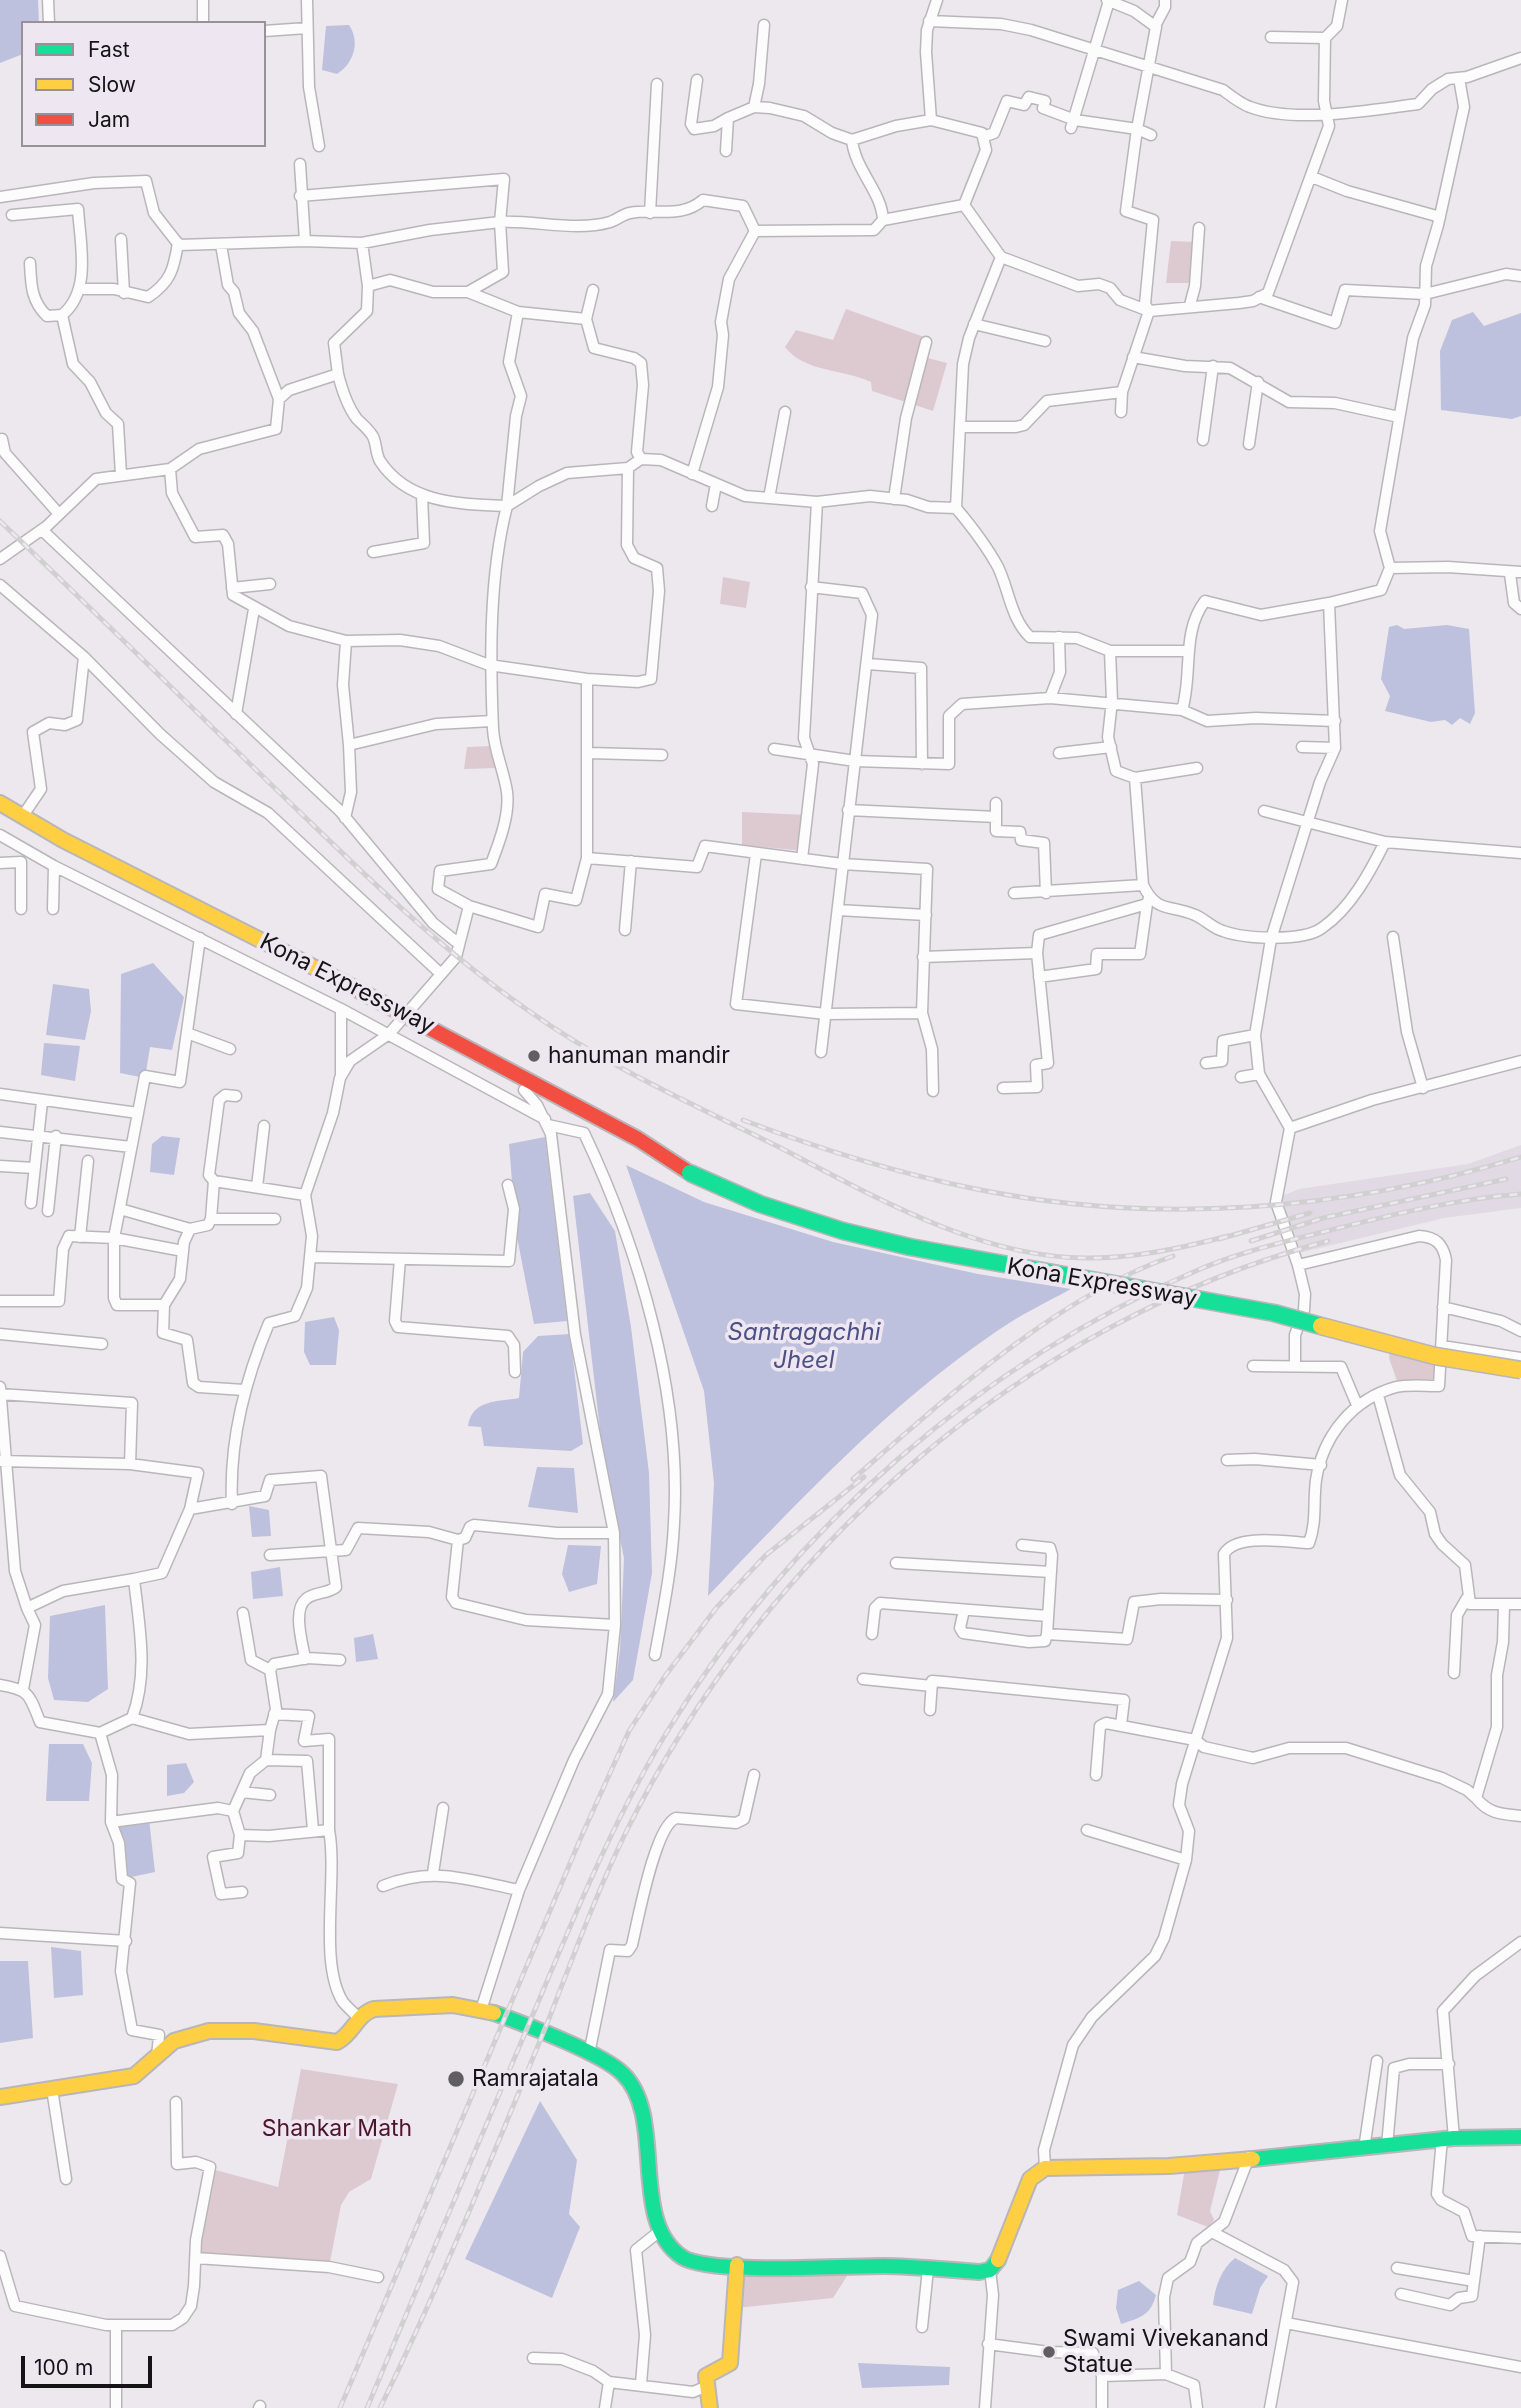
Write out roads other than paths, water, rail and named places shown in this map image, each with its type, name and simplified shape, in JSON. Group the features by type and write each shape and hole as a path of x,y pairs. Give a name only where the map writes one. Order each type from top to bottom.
{"main road":[{"name":"Kona Expressway","path":"0,803 398,1023 630,1146 760,1204 843,1231 910,1247 1274,1313 1423,1354 1521,1370"},
{"name":"Kona Expressway","path":"0,816 62,853 321,979 398,1023 638,1139 690,1173"},
{"path":"0,2097 134,2076 157,2061 177,2039 195,2034 244,2031 341,2041 358,2017 374,2009 433,2003 482,2007 619,2070 634,2092 661,2230 674,2250 688,2261 737,2265 990,2270 997,2262 1030,2179 1045,2168 1169,2166 1364,2149 1448,2138 1521,2137"},
{"path":"710,2408 705,2386 706,2376 730,2363 737,2265"}],"street":[{"path":"48,0 48,21"},
{"path":"203,0 203,21"},
{"path":"307,0 309,87 319,146"},
{"path":"931,120 926,52 929,21 937,0"},
{"path":"1073,124 1096,51 1108,0 1134,10 1155,26"},
{"path":"1149,310 1144,304 1153,220 1126,211 1147,67 1155,26 1165,7 1165,0"},
{"path":"964,205 1001,257 1078,286 1100,284 1110,288 1120,300 1149,310 1239,303 1259,298 1268,292 1278,270 1329,126 1323,82 1325,38 1337,26 1342,0"},
{"path":"929,21 1001,24 1031,30 1223,90 1255,109 1328,114 1418,104 1432,89 1448,79 1521,58"},
{"path":"754,107 759,84 764,25"},
{"path":"266,31 307,28"},
{"path":"1271,37 1325,38"},
{"path":"1182,710 1186,698 1188,651 1198,610 1205,601 1261,615 1329,603 1381,590 1390,568 1380,531 1413,338 1425,294 1426,266 1440,217 1464,107 1459,78"},
{"path":"697,80 691,124 694,129 714,126 754,107 804,116 832,133 852,139 896,126 931,120 982,134 986,150 964,205"},
{"path":"650,213 657,84"},
{"path":"983,137 994,133 1007,101 1024,105 1029,97 1045,102 1043,108 1073,124 1137,129 1152,135"},
{"path":"726,150 728,118"},
{"path":"755,231 874,230 883,220 882,204 862,174 852,139"},
{"path":"300,164 300,196 305,207 305,241"},
{"path":"1312,177 1348,191 1440,217"},
{"path":"300,196 504,179 500,222 503,272 468,292"},
{"path":"0,197 94,183 146,181 154,213 177,243 174,271 164,286 148,297 114,289 81,289"},
{"path":"177,243 362,243 430,230 500,222 572,225 610,222 628,213 692,210 703,201 743,206 755,231"},
{"path":"883,220 891,221 964,205"},
{"path":"12,215 78,209 81,289 74,306 62,315 47,316 37,305 32,292 30,263"},
{"path":"1190,305 1195,286 1199,228"},
{"path":"692,474 718,387 723,335 721,322 729,279 755,231"},
{"path":"121,239 124,293"},
{"path":"362,243 368,286 366,311 334,342 338,374 344,396 356,417 373,436 378,458 395,481 422,496 463,505 507,506 539,486 567,473 628,468 641,459 661,460 745,496 817,502 870,496 928,507 956,508"},
{"path":"0,559 42,530 96,479 170,469 199,449 276,429 279,400 253,331 239,313 234,292 228,285 221,245"},
{"path":"1001,257 974,324 963,364 956,508 978,534 999,569 1021,628 1030,637 1077,638 1110,651 1188,651"},
{"path":"1259,298 1335,323 1345,290 1425,294 1506,274 1521,276"},
{"path":"368,286 390,281 433,292 468,292 518,312 586,319"},
{"path":"593,290 586,319 594,348 634,358 641,363 643,385 636,452 641,459"},
{"path":"1121,412 1122,392 1149,310"},
{"path":"518,312 509,362 521,396 516,416 507,506 497,568 489,665 492,721 508,794 502,835 491,864 440,871 438,889 446,896 469,906 538,927 545,894 576,900 587,858 587,679"},
{"path":"62,315 73,364 90,382 106,413 118,424 121,475"},
{"path":"974,324 1045,341"},
{"path":"894,499 906,418 926,342"},
{"path":"1133,357 1185,366 1230,368 1289,402 1335,403 1399,417"},
{"path":"1203,440 1213,366"},
{"path":"279,400 289,390 338,374"},
{"path":"1249,444 1258,382"},
{"path":"961,427 1016,428 1024,425 1047,401 1122,392"},
{"path":"769,498 785,412"},
{"path":"2,439 5,453 59,514"},
{"path":"170,469 172,493 195,537 223,535 228,544 233,595 289,626 346,640 400,640 439,646 489,665 587,679 638,682 651,679 659,591 657,569 634,558 627,545 628,468"},
{"path":"712,506 716,484"},
{"path":"373,552 424,544 422,496"},
{"path":"802,859 813,764 804,738 817,502"},
{"path":"42,530 345,818 433,923 459,944"},
{"path":"1390,568 1448,567 1516,573 1514,603 1521,609"},
{"path":"232,588 270,584"},
{"path":"0,585 84,657 160,734 214,782 268,813 441,974"},
{"path":"811,587 862,593 872,615 821,1052"},
{"path":"1295,1364 1295,1335 1304,1310 1305,1294 1276,1202 1290,1128 1259,1074 1255,1035 1271,939 1310,822 1320,782 1335,748 1329,603"},
{"path":"236,714 254,609"},
{"path":"1050,698 1060,672 1059,637"},
{"path":"345,818 351,792 343,685 346,640"},
{"path":"1110,651 1112,701 1108,737 1116,771 1135,778 1197,768"},
{"path":"22,817 41,789 33,732 49,723 65,725 77,720 84,657"},
{"path":"867,664 921,668 922,764"},
{"path":"774,749 855,761 949,764 949,716 962,704 1050,698 1112,701 1182,710 1207,721 1256,718 1335,721"},
{"path":"349,745 436,724 492,721"},
{"path":"1059,752 1111,747"},
{"path":"1302,747 1335,748"},
{"path":"589,753 662,755"},
{"path":"1039,977 1096,969 1097,954 1140,954 1148,901 1143,885 1135,778"},
{"path":"996,803 996,831 1020,832 1020,840 1044,843 1046,893"},
{"path":"848,810 996,817"},
{"path":"1264,811 1385,842 1521,853"},
{"path":"0,835 54,866 341,1009 398,1023 547,1122 584,1133 615,1199 663,1369 672,1437 675,1521 656,1655"},
{"path":"1003,1088 1037,1087 1036,1065 1048,1063 1037,953 1039,935 1148,901 1163,908 1194,915 1220,931 1255,940 1321,930 1368,877 1385,842"},
{"path":"587,858 697,867 705,846 842,864 927,869 922,1013 932,1049 933,1091"},
{"path":"756,854 736,1004 826,1014 922,1013"},
{"path":"625,930 631,861"},
{"path":"0,863 22,862 21,909"},
{"path":"53,909 54,866"},
{"path":"1014,894 1143,885"},
{"path":"340,1078 350,1061 398,1023 456,957 469,906"},
{"path":"838,910 926,915"},
{"path":"1393,937 1407,1032 1423,1088"},
{"path":"164,1305 117,1305 114,1238 145,1076 180,1082 200,939"},
{"path":"923,957 1037,953"},
{"path":"232,1504 230,1464 240,1426 244,1390 270,1323 295,1317 307,1288 313,1236 305,1195 332,1113 340,1078 341,1009"},
{"path":"187,1033 230,1049"},
{"path":"1206,1063 1222,1061 1223,1041 1255,1035"},
{"path":"1290,1128 1372,1100 1521,1061"},
{"path":"1241,1077 1259,1074"},
{"path":"482,2007 519,1891 574,1760 608,1694 615,1625 614,1533 575,1335 547,1122 524,1090"},
{"path":"0,1094 37,1098 42,1102 78,1103 138,1113"},
{"path":"236,1096 225,1095 219,1100 209,1175 214,1181 305,1195"},
{"path":"31,1203 42,1102"},
{"path":"257,1187 264,1126"},
{"path":"0,1132 56,1136 131,1147"},
{"path":"48,1211 56,1136"},
{"path":"80,1237 88,1161"},
{"path":"0,1166 34,1168"},
{"path":"120,1209 190,1229 208,1225 211,1219 214,1181"},
{"path":"310,1257 509,1261 513,1209 508,1185"},
{"path":"211,1219 275,1219"},
{"path":"190,1229 183,1251 180,1279 164,1305 163,1333 187,1340 193,1383 199,1387 244,1390"},
{"path":"0,1301 58,1301 63,1249 69,1236 114,1238 183,1251"},
{"path":"1045,2168 1044,2150 1073,2045 1092,2017 1156,1956 1164,1938 1186,1860 1189,1831 1179,1805 1195,1740 1227,1638 1224,1554 1229,1546 1240,1541 1309,1543 1315,1529 1316,1479 1333,1436 1344,1418 1357,1405 1397,1387 1439,1386 1444,1248 1429,1237 1419,1236 1297,1265"},
{"path":"400,1259 395,1321 398,1327 508,1335 514,1345 515,1372"},
{"path":"1443,1307 1501,1321 1521,1331"},
{"path":"0,1334 102,1344"},
{"path":"1442,1346 1521,1358"},
{"path":"1252,1366 1295,1364 1341,1367 1357,1405"},
{"path":"0,1387 3,1461 15,1571 35,1625 23,1689"},
{"path":"0,1394 132,1403 130,1464"},
{"path":"1378,1395 1400,1475 1430,1512 1435,1534 1442,1544 1465,1565 1467,1598 1470,1604 1521,1604"},
{"path":"1227,1460 1255,1459 1321,1465"},
{"path":"3,1461 130,1464 198,1473 190,1509 162,1573 63,1591 27,1608"},
{"path":"190,1509 232,1504 265,1496 270,1480 321,1476 334,1552 336,1587 307,1598 302,1603 300,1619 305,1659"},
{"path":"270,1555 346,1550 358,1528 429,1532 458,1540 465,1538 470,1527 474,1525 557,1533 614,1533"},
{"path":"458,1540 452,1597 456,1603 526,1620 615,1625"},
{"path":"964,1610 960,1628 963,1633 1028,1642 1045,1641 1051,1572 1050,1548 1022,1545"},
{"path":"896,1563 1051,1572"},
{"path":"132,1718 138,1700 142,1651 134,1579"},
{"path":"1454,1673 1457,1615 1467,1598"},
{"path":"1047,1633 1127,1639 1134,1602 1161,1599 1227,1600"},
{"path":"872,1634 875,1608 880,1603 1048,1616"},
{"path":"1476,1798 1497,1727 1497,1675 1503,1642 1504,1605"},
{"path":"243,1613 251,1660 257,1666 270,1670"},
{"path":"266,1760 274,1714 270,1670 274,1664 305,1659 340,1660"},
{"path":"863,1679 932,1686"},
{"path":"930,1710 932,1681 1124,1700 1121,1726"},
{"path":"0,1685 23,1689 29,1695 40,1722 100,1733 132,1718 189,1734 270,1730"},
{"path":"274,1714 309,1716 304,1741 329,1739 330,1830 333,1848 329,1955 342,2001 358,2017"},
{"path":"1096,1774 1100,1726 1106,1723 1195,1740 1204,1747 1252,1758 1289,1748 1346,1748 1442,1778 1466,1790 1483,1808 1495,1813 1521,1816"},
{"path":"100,1733 112,1775 111,1822 119,1843 122,1879 130,1884 121,1971 127,2011 132,2030 159,2035 157,2061"},
{"path":"242,1892 221,1894 214,1857 237,1853 240,1835 233,1811 250,1773 266,1760 307,1761 313,1830"},
{"path":"589,2054 610,1950 628,1951 632,1945 651,1875 649,1863 667,1825 676,1818 736,1823 744,1819 754,1774"},
{"path":"242,1792 270,1795"},
{"path":"111,1822 218,1808 233,1811"},
{"path":"432,1873 443,1808"},
{"path":"240,1835 269,1836 330,1830"},
{"path":"1087,1830 1186,1860"},
{"path":"383,1886 400,1879 432,1873 519,1891"},
{"path":"0,1933 126,1941"},
{"path":"1521,1942 1475,1976 1443,2011 1449,2064 1448,2138 1437,2194 1441,2200 1464,2212 1468,2231 1472,2236 1521,2238"},
{"path":"1364,2149 1377,2061"},
{"path":"1387,2146 1394,2068 1409,2064 1449,2064"},
{"path":"52,2089 66,2179"},
{"path":"0,2256 15,2306 116,2325 172,2325 183,2318 191,2306 195,2258 210,2167 196,2162 177,2164 176,2102"},
{"path":"1166,2374 1164,2297 1168,2278 1190,2262 1197,2244 1224,2222 1250,2157"},
{"path":"640,2384 645,2334 636,2250 661,2230"},
{"path":"1212,2232 1284,2270 1293,2282 1270,2408"},
{"path":"1401,2294 1455,2304 1459,2298 1472,2296 1480,2236"},
{"path":"195,2258 329,2267 378,2277"},
{"path":"1397,2268 1474,2281"},
{"path":"922,2327 928,2269"},
{"path":"985,2408 993,2295 990,2270"},
{"path":"1286,2323 1521,2367"},
{"path":"116,2325 116,2408"},
{"path":"988,2344 1049,2352 1093,2353 1102,2376 1102,2408"},
{"path":"533,2358 562,2359 593,2371 609,2382 693,2392 705,2386"},
{"path":"1102,2376 1166,2374 1194,2385 1197,2408"},
{"path":"605,2408 609,2382"}],"water":[{"path":"0,0 38,0 39,21 21,21 21,55 0,63"},
{"path":"349,25 355,46 351,59 337,74 322,70 326,26"},
{"path":"1473,312 1484,326 1521,313 1521,416 1512,419 1441,410 1440,351 1452,320"},
{"path":"1397,625 1404,629 1447,625 1469,629 1475,713 1470,724 1460,718 1452,725 1445,720 1431,722 1385,711 1390,696 1381,679 1389,627"},
{"path":"153,963 184,997 172,1050 150,1047 145,1078 120,1073 121,974"},
{"path":"53,984 89,989 91,1011 85,1040 46,1035"},
{"path":"44,1043 80,1046 75,1081 41,1075"},
{"path":"162,1136 180,1138 174,1175 150,1172 152,1144"},
{"path":"545,1137 567,1321 534,1324 516,1232 509,1144"},
{"name":"Santragachhi Jheel","path":"626,1165 704,1202 833,1242 978,1274 1071,1289 1006,1325 919,1390 846,1456 708,1596 714,1483 704,1391"},
{"path":"590,1193 615,1231 631,1327 649,1473 652,1573 633,1680 613,1702 620,1650 624,1558 603,1456 573,1196"},
{"path":"334,1317 339,1330 336,1365 310,1365 304,1352 305,1322"},
{"path":"570,1334 583,1444 571,1451 484,1446 481,1427 468,1426 470,1417 480,1406 487,1403 519,1398 523,1352 538,1336"},
{"path":"537,1467 574,1468 578,1513 528,1507"},
{"path":"249,1506 269,1510 271,1536 252,1537"},
{"path":"568,1545 601,1546 597,1584 569,1592 562,1574"},
{"path":"280,1567 283,1596 253,1599 251,1572"},
{"path":"105,1605 108,1689 88,1702 54,1700 48,1678 50,1616"},
{"path":"373,1634 378,1659 356,1662 354,1638"},
{"path":"49,1744 83,1744 92,1763 89,1801 46,1801"},
{"path":"186,1763 194,1782 184,1793 167,1796 167,1765"},
{"path":"149,1819 155,1872 122,1879 119,1843 109,1825"},
{"path":"51,1947 81,1951 83,1995 54,1998"},
{"path":"0,1961 28,1961 33,2038 0,2043"},
{"path":"540,2101 577,2160 569,2214 580,2227 552,2298 465,2259"},
{"path":"1235,2258 1268,2276 1260,2288 1252,2314 1213,2305 1219,2279"},
{"path":"1139,2281 1156,2295 1154,2302 1144,2315 1121,2324 1116,2308 1118,2290"},
{"path":"858,2363 950,2367 949,2385 862,2388"}],"railway":[{"path":"0,521 342,853 432,936 529,1011 588,1049 888,1203 927,1221 1007,1248 1048,1255 1107,1258 1159,1252 1228,1236"},
{"path":"743,1120 856,1158 942,1182 1039,1200 1109,1207 1248,1207 1318,1201 1387,1190 1521,1157"},
{"path":"1251,1241 1323,1218 1506,1179"},
{"path":"367,2408 578,1907 630,1798 670,1727 719,1654 774,1584 834,1519 899,1458 968,1402 1042,1352 1118,1308 1198,1270 1262,1248 1375,1219 1448,1204 1521,1194"},
{"path":"1219,1239 1310,1213"},
{"path":"380,2408 465,2221 625,1834 683,1731 750,1634 828,1544 914,1462 1007,1390 1108,1329 1215,1278 1328,1241"},
{"path":"853,1479 964,1384 1045,1323 1087,1296 1173,1256"},
{"path":"340,2408 582,1835 629,1731 665,1676 717,1607 766,1555 864,1477"}],"place":[{"name":"hanuman mandir","path":"534,1056"},
{"name":"Ramrajatala","path":"456,2079"},
{"name":"Swami Vivekanand Statue","path":"1049,2352"}],"park label":[{"name":"Shankar Math","path":"337,2129"}]}
